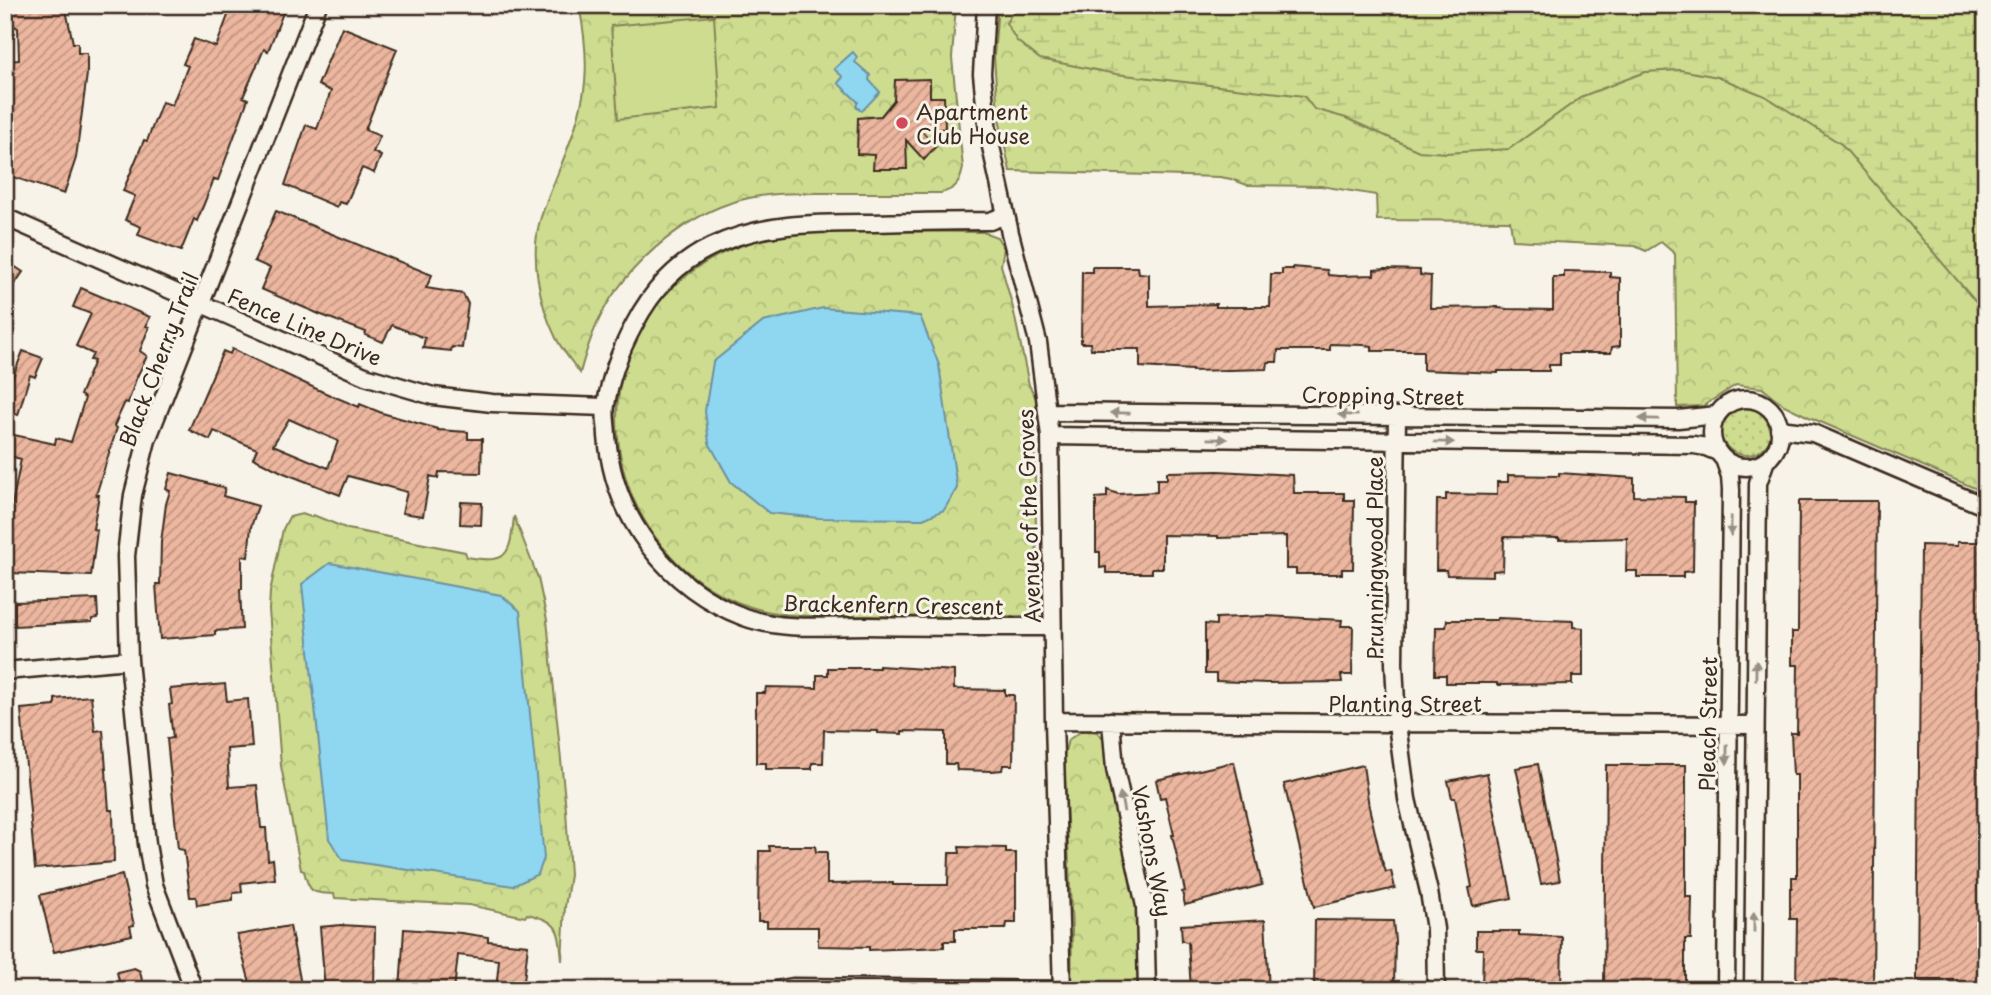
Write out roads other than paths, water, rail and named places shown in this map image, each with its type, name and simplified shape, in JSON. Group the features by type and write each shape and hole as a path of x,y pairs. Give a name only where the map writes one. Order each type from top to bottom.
{"street":[{"name":"Black Cherry Trail","path":"194,990 154,885 147,844 129,660 126,556 133,495 147,440 318,5"},
{"name":"Avenue of the Groves","path":"986,5 982,74 988,133 1038,342 1050,436 1054,721 1062,990"},
{"name":"Brackenfern Crescent","path":"1006,215 990,221 815,223 775,227 711,247 682,265 657,288 626,340 614,370 605,407 608,451 617,487 627,512 664,566 689,587 745,617 799,626 1052,627"},
{"name":"Fence Line Drive","path":"5,217 365,376 433,396 492,403 605,407"},
{"path":"1050,436 1694,446 1706,447 1737,466 1748,467 1766,460 1774,452 1779,429 1772,411 1754,400 1733,401 1717,415 1712,429 1713,442 1721,456"},
{"name":"Cropping Street","path":"1048,412 1678,419 1717,415"},
{"name":"Prunningwood Place","path":"1396,416 1396,724 1407,799 1435,929 1436,990"},
{"path":"1779,429 1813,433 1986,508"},
{"name":"Pleach Street","path":"1721,456 1730,475 1731,490 1726,990"},
{"path":"1753,990 1758,483 1766,460"},
{"path":"5,671 129,660"},
{"name":"Planting Street","path":"1054,721 1755,726"},
{"name":"Vashons Way","path":"1111,721 1115,769 1145,906 1147,990"},
{"path":"776,990 793,987 1062,990"}],"water":[{"path":"853,52 857,57 855,62 870,75 869,80 880,92 862,111 856,106 858,102 838,83 843,77 834,69"},
{"path":"823,308 920,316 939,365 957,488 944,510 923,519 819,518 769,513 731,482 709,443 705,411 713,362 763,322"},
{"path":"330,563 501,595 520,611 544,858 538,874 513,886 343,860 329,839 302,584"}],"place":[{"name":"Apartment Club House","path":"902,123"}]}
